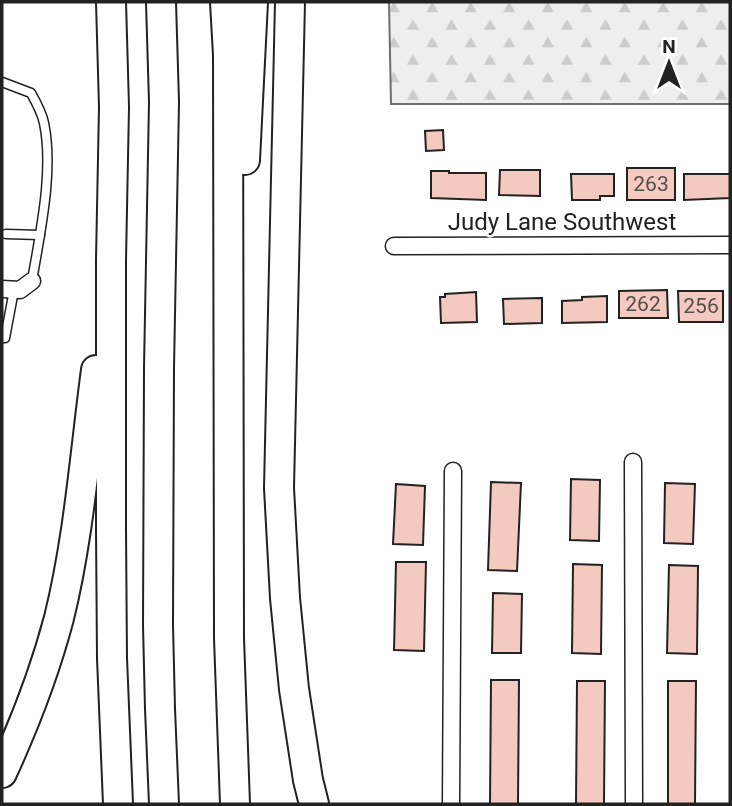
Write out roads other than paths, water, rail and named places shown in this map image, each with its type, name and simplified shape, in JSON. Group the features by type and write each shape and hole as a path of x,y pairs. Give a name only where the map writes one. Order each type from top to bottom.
{"highway":[{"path":"111,2 114,107 111,260 112,632 118,804"},
{"path":"161,2 164,102 158,625 164,804"},
{"path":"225,2 228,55 229,639 235,804"},
{"path":"228,417 253,2"},
{"path":"290,2 279,488 283,575 294,690 314,804"},
{"path":"2,773 35,694 59,617 73,548 111,260"}],"street":[{"name":"Judy Lane Southwest","path":"394,246 730,245"},
{"path":"8,290 20,290 32,281"},
{"path":"633,462 634,804"},
{"path":"451,804 453,471"}],"lane":[{"path":"2,82 31,93 44,120 48,153 45,197 32,281"},
{"path":"6,234 40,235"},
{"path":"2,338 5,338 8,290"}]}
